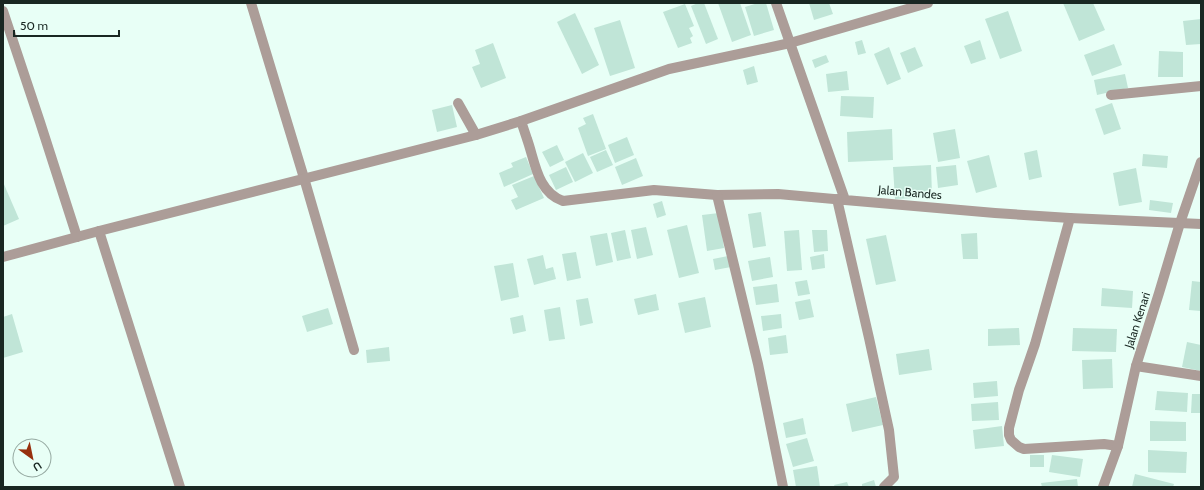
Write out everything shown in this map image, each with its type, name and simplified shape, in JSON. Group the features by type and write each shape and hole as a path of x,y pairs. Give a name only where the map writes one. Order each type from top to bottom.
{"street":[{"path":"251,3 354,350"},
{"path":"776,3 841,199 889,430 894,477 884,487"},
{"path":"3,257 304,178 476,135 520,122 669,69 790,43 928,3"},
{"path":"3,11 76,237"},
{"path":"1111,95 1201,86"},
{"path":"458,103 476,135"},
{"name":"Jalan Bandes","path":"520,122 527,139 537,175 552,195 558,199 569,201 654,190 717,195 778,194 995,213 1201,224"},
{"name":"Jalan Kenari","path":"1103,487 1118,446 1136,366 1160,293 1180,223 1201,162"},
{"path":"717,195 758,364 783,487"},
{"path":"1070,218 1035,344 1019,390 1009,428 1009,435 1011,440 1019,447 1024,449 1104,444 1118,446"},
{"path":"99,231 180,487"},
{"path":"1136,366 1201,376"}],"building":[{"path":"698,3 704,3 718,39 706,44 691,6"},
{"path":"718,3 740,3 751,35 732,42"},
{"path":"758,3 766,3 774,30 754,36 745,7"},
{"path":"809,3 829,3 833,14 814,20"},
{"path":"1063,3 1093,3 1105,30 1079,41"},
{"path":"685,4 694,26 689,28 693,36 690,38 692,43 678,48 663,12"},
{"path":"1008,11 1022,51 1000,59 985,19"},
{"path":"575,13 599,65 582,74 557,22"},
{"path":"1201,19 1201,44 1186,45 1183,21"},
{"path":"620,20 635,68 610,76 594,28"},
{"path":"862,40 866,53 858,55 855,42"},
{"path":"980,40 986,59 971,64 964,46"},
{"path":"493,43 506,78 481,88 472,67 480,64 475,50"},
{"path":"1114,44 1122,65 1092,76 1084,55"},
{"path":"889,47 901,79 887,85 874,54"},
{"path":"915,47 923,66 908,73 900,53"},
{"path":"1159,51 1183,52 1183,77 1158,77"},
{"path":"826,55 829,62 815,68 812,60"},
{"path":"754,66 758,82 747,85 743,70"},
{"path":"847,71 849,90 828,92 826,74"},
{"path":"1125,74 1128,88 1097,95 1094,80"},
{"path":"841,96 874,97 873,118 840,116"},
{"path":"1112,103 1121,129 1104,135 1095,109"},
{"path":"452,105 457,127 437,132 432,110"},
{"path":"593,114 606,149 588,156 578,128 586,124 583,118"},
{"path":"892,129 893,160 848,162 847,132"},
{"path":"955,129 960,158 938,162 933,133"},
{"path":"627,137 634,155 615,163 608,145"},
{"path":"557,145 564,160 550,167 542,152"},
{"path":"606,150 613,165 597,172 590,157"},
{"path":"1037,150 1042,177 1029,180 1024,153"},
{"path":"583,153 593,173 575,182 565,162"},
{"path":"1143,154 1168,156 1167,168 1142,166"},
{"path":"989,155 997,187 976,193 967,161"},
{"path":"526,157 533,174 504,187 499,173 513,167 511,163"},
{"path":"636,158 643,176 622,185 615,167"},
{"path":"931,165 932,197 895,199 893,167"},
{"path":"956,165 958,185 938,188 936,167"},
{"path":"566,167 573,182 556,190 549,175"},
{"path":"1136,168 1142,202 1119,206 1113,173"},
{"path":"534,176 544,198 516,210 511,200 518,197 512,185"},
{"path":"3,182 19,219 3,226"},
{"path":"1150,200 1173,203 1171,213 1149,210"},
{"path":"662,201 666,215 657,218 653,204"},
{"path":"761,212 766,246 753,248 748,214"},
{"path":"719,213 724,248 707,251 702,215"},
{"path":"687,225 699,273 679,278 667,230"},
{"path":"646,227 653,255 637,259 631,230"},
{"path":"625,230 631,258 617,261 611,233"},
{"path":"799,230 802,270 787,271 784,231"},
{"path":"812,230 827,230 828,251 814,252"},
{"path":"607,233 613,262 596,266 590,236"},
{"path":"977,233 978,259 963,259 961,234"},
{"path":"886,235 896,281 876,285 866,239"},
{"path":"576,252 581,278 567,281 562,254"},
{"path":"824,254 825,268 812,270 810,257"},
{"path":"543,255 546,269 553,267 556,279 534,285 527,259"},
{"path":"728,256 731,267 715,270 713,259"},
{"path":"770,257 773,277 752,281 748,261"},
{"path":"513,263 519,297 501,301 494,266"},
{"path":"807,280 810,294 798,296 795,282"},
{"path":"1192,281 1201,282 1201,311 1189,310"},
{"path":"777,284 779,302 756,305 753,287"},
{"path":"1102,288 1133,291 1132,308 1101,306"},
{"path":"656,294 659,310 638,315 634,299"},
{"path":"705,297 711,327 685,333 678,303"},
{"path":"588,298 593,323 580,326 576,300"},
{"path":"810,299 814,317 799,320 795,302"},
{"path":"560,307 565,339 549,341 544,310"},
{"path":"328,308 333,324 307,332 302,316"},
{"path":"12,314 23,352 3,358 3,317"},
{"path":"781,314 782,328 763,331 761,316"},
{"path":"523,315 526,331 513,334 510,318"},
{"path":"1019,328 1020,345 988,346 988,329"},
{"path":"1073,328 1117,329 1116,352 1072,351"},
{"path":"786,335 788,353 770,355 768,338"},
{"path":"1187,342 1201,345 1201,371 1182,367"},
{"path":"389,347 390,361 367,363 366,350"},
{"path":"929,349 932,370 899,375 896,354"},
{"path":"1112,359 1113,388 1083,389 1082,360"},
{"path":"997,381 998,396 974,398 973,383"},
{"path":"1157,391 1188,393 1187,412 1155,410"},
{"path":"1192,394 1201,394 1201,413 1191,413"},
{"path":"876,397 883,425 852,432 846,404"},
{"path":"998,402 999,420 972,421 971,404"},
{"path":"803,418 806,434 786,438 783,423"},
{"path":"1150,421 1186,422 1186,441 1150,441"},
{"path":"1002,426 1004,446 975,449 973,430"},
{"path":"807,438 814,461 793,467 786,444"},
{"path":"1148,450 1187,452 1186,473 1148,472"},
{"path":"1030,455 1044,455 1044,467 1030,467"},
{"path":"1052,455 1083,459 1080,477 1049,472"},
{"path":"817,466 820,487 796,487 793,470"},
{"path":"1135,474 1174,484 1173,487 1132,487"},
{"path":"1077,479 1078,487 1042,487 1041,483"},
{"path":"874,480 876,487 862,487 862,484"},
{"path":"847,482 849,487 835,487 834,485"}]}
